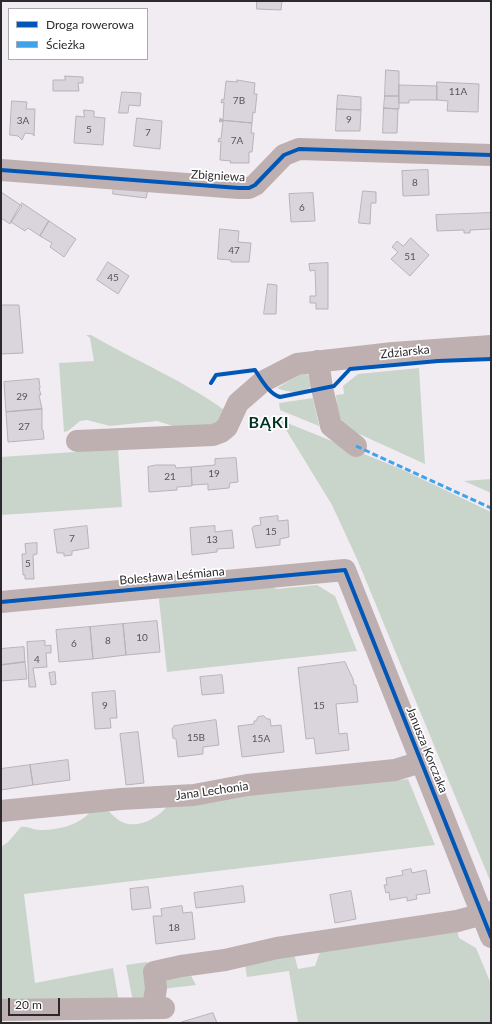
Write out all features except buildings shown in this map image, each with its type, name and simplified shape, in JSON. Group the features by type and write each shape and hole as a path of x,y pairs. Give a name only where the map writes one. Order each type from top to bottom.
{"street":[{"name":"Zbigniewa","path":"1,170 250,188 255,185 284,155 299,149 491,155"},
{"name":"Zdziarska","path":"77,441 213,435 221,432 227,427 238,403 262,382 297,364 454,347 491,346"},
{"path":"318,361 322,388 332,426 356,446"},
{"name":"Bolesława Leśmiana","path":"1,602 345,570"},
{"name":"Janusza Korczaka","path":"345,570 421,762 486,914 491,937"},
{"name":"Jana Lechonia","path":"1,811 121,798 194,795 247,785 395,770 421,762"},
{"path":"1,1010 159,1008 154,972 181,966 225,960 277,948 457,921 486,914"}],"shaded area":[{"path":"86,335 91,335 177,381 227,412 216,428 176,427 157,421 110,426 87,420 80,421 68,431 64,432 59,363 94,361 90,338"},
{"path":"419,368 425,464 346,428 338,414 336,395 344,394 343,386 358,374"},
{"path":"306,374 313,376 312,386 308,389 295,392 277,388 299,375"},
{"path":"313,398 319,426 280,410 279,403"},
{"path":"280,420 401,469 491,512 491,883 357,559 332,505"},
{"path":"118,449 122,507 1,515 1,457"},
{"path":"491,479 491,493 464,481"},
{"path":"269,582 276,589 317,585 335,596 357,651 167,672 159,600 161,594"},
{"path":"408,779 435,845 24,894 35,983 113,968 119,1002 1,1006 1,847 8,842 21,827 40,830 62,828 76,823 93,809 105,808 120,821 129,824 136,824 143,823 156,817 170,802"},
{"path":"456,925 459,938 476,948 491,984 491,1023 298,1023 289,971 247,977 244,959 293,950 298,969 315,966 322,946"},
{"path":"147,962 151,982 150,1002 133,1002 126,965"},
{"path":"189,972 196,985 162,989 165,978"}],"marked path":[{"path":"356,446 491,508"}],"cycle path":[{"path":"1,170 249,188 255,185 284,155 299,149 491,155"},
{"path":"211,383 216,375 255,370 269,390 280,397 334,386 350,369 438,361 491,359"},
{"path":"1,602 345,570 491,937"}],"district":[{"name":"BĄKI","path":"269,423"}]}
